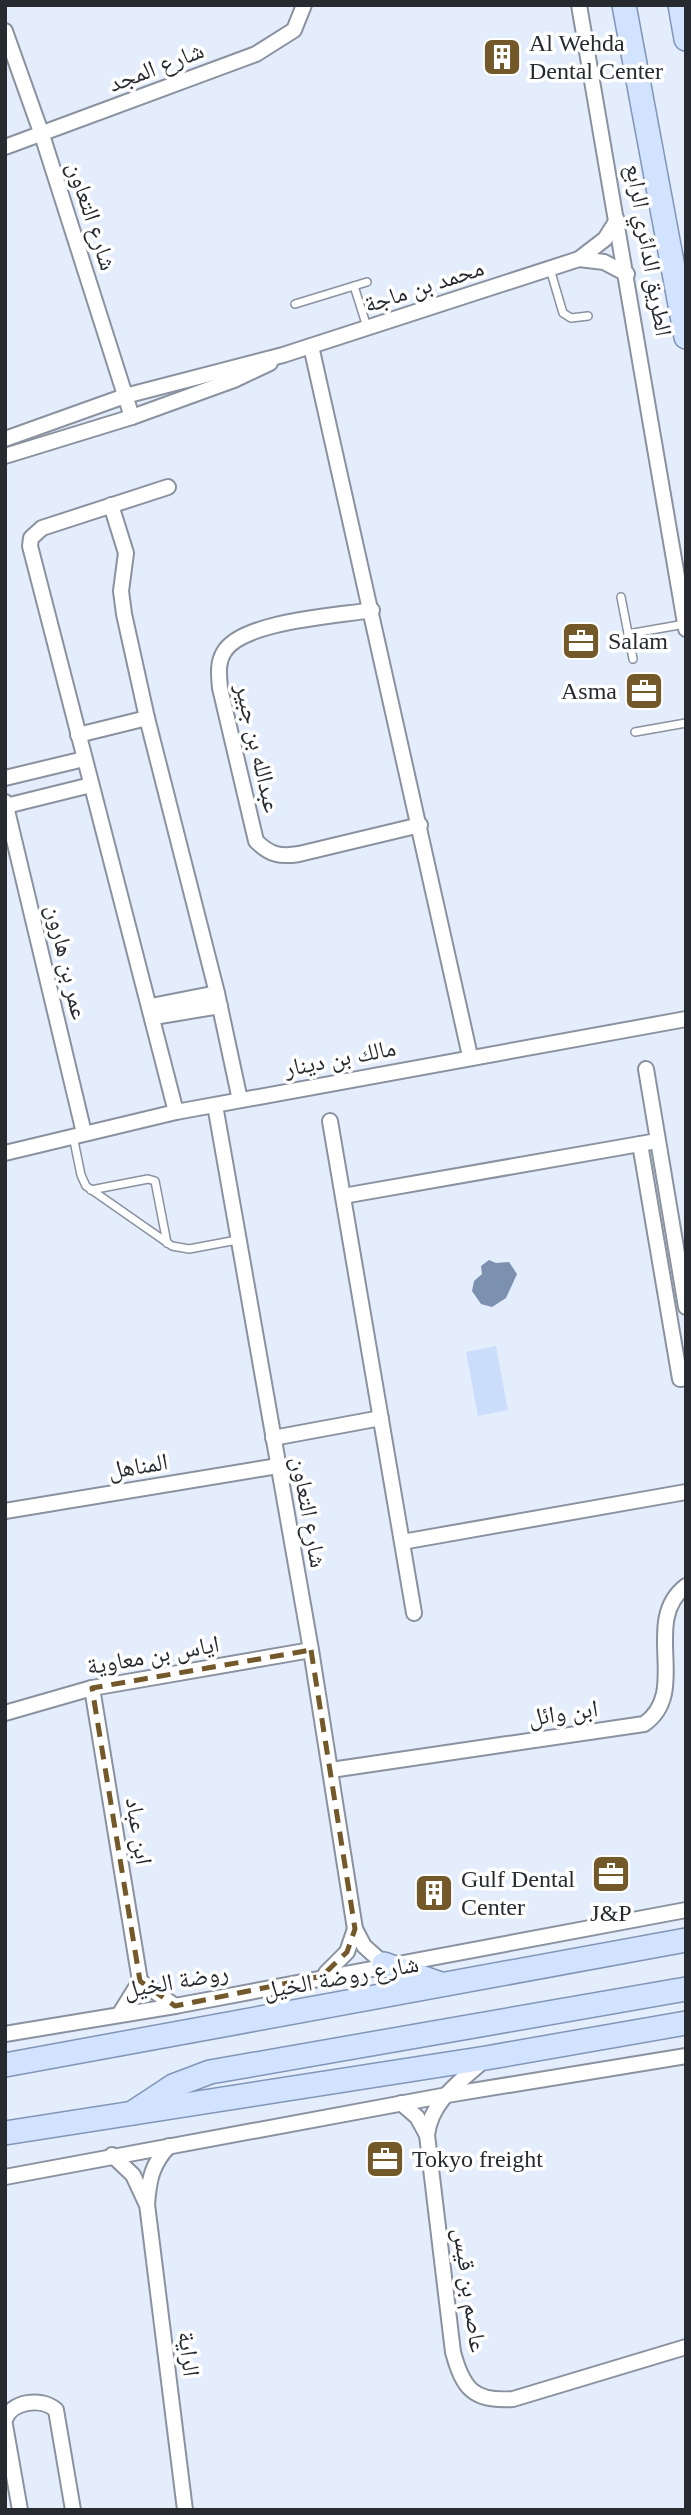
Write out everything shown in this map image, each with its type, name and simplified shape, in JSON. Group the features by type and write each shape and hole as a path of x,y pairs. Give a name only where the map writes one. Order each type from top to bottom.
{"main road":[{"name":"الطريق الدائري الرابع","path":"624,5 686,337"},
{"path":"680,5 686,39"},
{"name":"شارع روضة الخيل","path":"5,2065 686,1940"},
{"path":"384,1964 415,1977 445,1984"},
{"path":"129,2115 150,2098 189,2078 210,2072 686,1989"},
{"path":"5,2133 486,2058 686,2023"}],"street":[{"name":"شارع المجد","path":"5,147 256,54 294,30 304,5"},
{"name":"الطريق الدائري الرابع","path":"579,5 685,626"},
{"name":"شارع التعاون","path":"5,31 42,135 132,417"},
{"name":"محمد بن ماجة","path":"5,439 125,396 284,355 579,259 606,239 617,220"},
{"path":"579,259 604,262 627,274"},
{"path":"311,346 470,1056"},
{"name":"محمد بن ماجة","path":"5,456 132,417 250,374 284,355"},
{"path":"168,487 42,528 31,538 30,546 176,1112"},
{"path":"111,505 125,546 122,603 147,718 219,999 240,1100"},
{"name":"عبدالله بن جبير","path":"372,610 258,630 237,638 224,652 218,669 220,688 256,841 268,853 284,856 299,854 420,825"},
{"path":"78,735 147,718"},
{"path":"5,778 84,759"},
{"path":"6,804 91,785"},
{"name":"عمر بن هارون","path":"6,804 78,1134"},
{"path":"152,1012 219,999"},
{"name":"مالك بن دينار","path":"5,1153 176,1112 470,1056 686,1019"},
{"path":"646,1069 657,1141 682,1265 685,1300"},
{"name":"شارع التعاون","path":"215,1105 311,1650 355,1928 364,1946 384,1964"},
{"path":"330,1121 414,1613"},
{"path":"343,1196 657,1141"},
{"path":"640,1144 680,1378 686,1378"},
{"path":"273,1438 381,1418"},
{"name":"المناهل","path":"5,1511 278,1466"},
{"path":"402,1542 686,1492"},
{"name":"ابن وائل","path":"331,1770 645,1724 659,1718 670,1707 677,1694 679,1678 670,1614 676,1595 686,1586"},
{"name":"اياس بن معاوية","path":"5,1713 92,1688 311,1650"},
{"name":"ابن عباد","path":"92,1688 140,1981"},
{"name":"روضة الخيل","path":"5,2034 175,2006 384,1964 686,1910"},
{"path":"322,1976 347,1952 355,1928"},
{"path":"119,2015 140,1981 175,2006"},
{"path":"5,2177 112,2155 447,2095 686,2056"},
{"name":"عاصم بن قيس","path":"486,2058 432,2113 427,2135 453,2352 459,2375 472,2393 493,2401 513,2399 686,2347"},
{"path":"401,2104 417,2117 427,2135"},
{"name":"الراية","path":"169,2146 156,2159 150,2176 147,2204 181,2509"},
{"name":"الراية","path":"112,2155 133,2175 147,2204"},
{"path":"20,2510 5,2422 11,2409 45,2403 56,2410 72,2510"}],"lane":[{"path":"550,269 563,313 571,318 588,316"},
{"path":"295,304 367,282"},
{"path":"354,286 368,328"},
{"path":"621,597 633,659"},
{"path":"628,634 685,626"},
{"path":"635,732 686,723"},
{"path":"78,1134 81,1175 91,1190 167,1243 183,1249 237,1240"},
{"path":"91,1190 148,1179 155,1181 167,1243"}],"highlighted area":[{"path":"311,1650 355,1929 347,1952 322,1976 175,2006 140,1981 92,1688"}],"shaded area":[{"path":"489,1260 496,1263 509,1262 517,1274 506,1298 492,1307 481,1304 472,1291 474,1281 482,1274 481,1266"},
{"path":"496,1346 508,1410 478,1416 466,1352"}],"place":[{"name":"Al Wehda Dental Center","path":"502,57"},
{"name":"Salam","path":"581,641"},
{"name":"Asma","path":"644,691"},
{"name":"J&P","path":"611,1874"},
{"name":"Gulf Dental Center","path":"434,1893"},
{"name":"Tokyo freight","path":"385,2159"}]}
